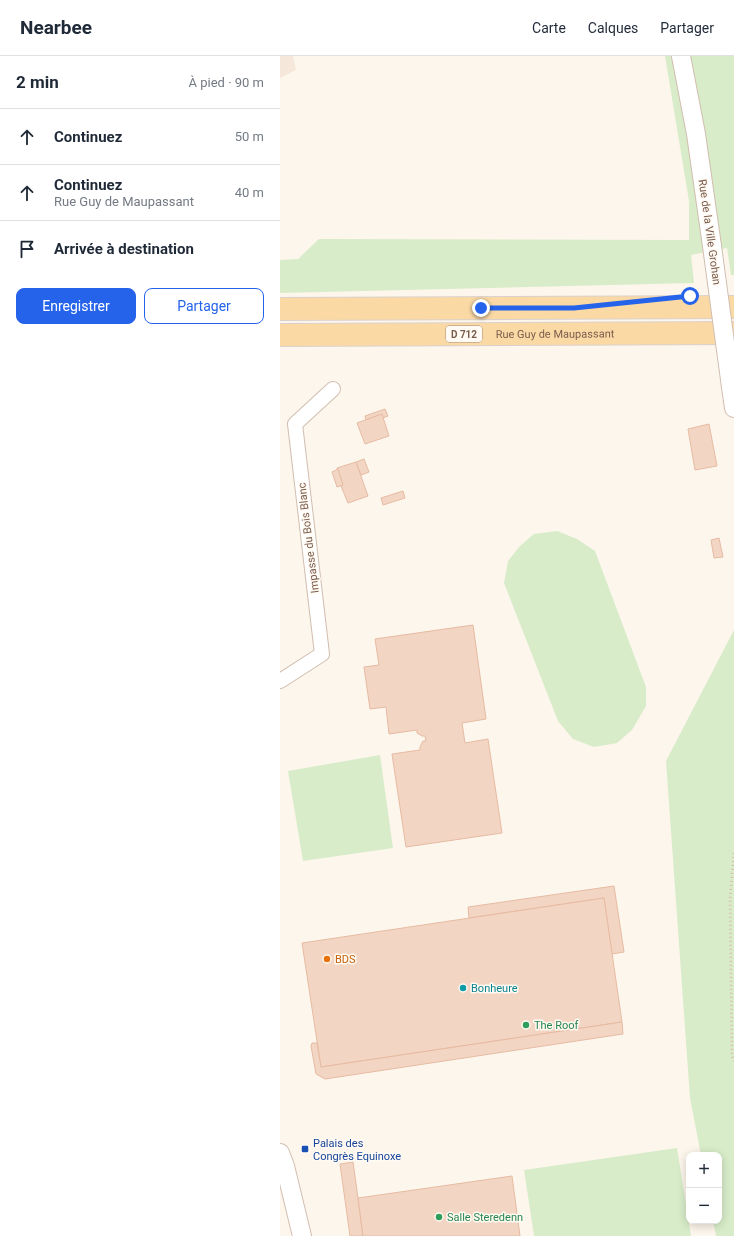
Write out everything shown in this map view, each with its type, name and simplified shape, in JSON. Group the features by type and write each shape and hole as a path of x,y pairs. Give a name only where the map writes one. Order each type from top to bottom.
{"main road":[{"path":"574,308 734,292"},
{"path":"280,309 734,308"},
{"name":"Rue Guy de Maupassant","path":"280,335 734,333"},
{"path":"648,334 734,345"}],"street":[{"name":"Rue de la Ville Grohan","path":"681,56 696,134 734,408"},
{"name":"Impasse du Bois Blanc","path":"280,681 322,654 295,424 333,389"},
{"path":"280,1153 285,1166 302,1236"}],"path":[{"path":"734,853 730,898 732,1056 734,1062"}],"shaded area":[{"path":"280,56 293,56 296,70 280,78"}],"green space":[{"path":"665,56 734,56 734,275 731,275 727,248 691,255 694,283 280,293 280,260 298,259 319,239 689,240 689,201"},
{"path":"557,531 577,539 595,551 646,687 646,706 632,730 617,743 594,747 573,739 558,721 504,583 508,561 520,546 534,534"},
{"path":"734,630 734,1236 716,1236 714,1224 722,1224 722,1152 700,1152 690,1098 666,761"},
{"path":"380,755 393,848 303,861 288,771"},
{"path":"677,1148 686,1205 686,1224 689,1224 691,1236 534,1236 524,1170"}],"building":[{"path":"385,409 388,416 383,418 382,414 366,420 365,416"},
{"path":"382,414 389,436 365,444 357,423"},
{"path":"709,424 717,466 695,470 688,429"},
{"path":"364,459 369,472 361,475 356,462"},
{"path":"356,462 368,496 348,503 341,486 343,485 337,468"},
{"path":"338,469 343,485 337,487 332,472"},
{"path":"403,491 405,498 383,505 381,498"},
{"path":"719,538 723,557 714,558 711,540"},
{"path":"473,625 486,719 462,723 465,743 488,739 502,833 406,847 392,754 420,750 423,741 426,741 425,736 417,733 417,730 389,734 386,707 370,709 364,667 379,665 375,639"},
{"path":"614,886 624,952 612,954 604,898 469,918 468,907"},
{"name":"Bonheure","path":"604,898 622,1022 321,1067 302,943"},
{"path":"622,1022 623,1034 325,1079 316,1074 311,1046 312,1043 317,1043 321,1067"},
{"path":"353,1162 363,1236 350,1236 340,1164"},
{"name":"Salle Steredenn","path":"512,1176 520,1236 363,1236 358,1198"}],"place":[{"name":"BDS","path":"327,959"},
{"name":"Bonheure","path":"463,988"},
{"name":"The Roof","path":"526,1025"},
{"name":"Palais des Congrès Equinoxe","path":"305,1149"},
{"name":"Salle Steredenn","path":"439,1217"}],"route":[{"path":"481,308 574,308 690,296"}]}
